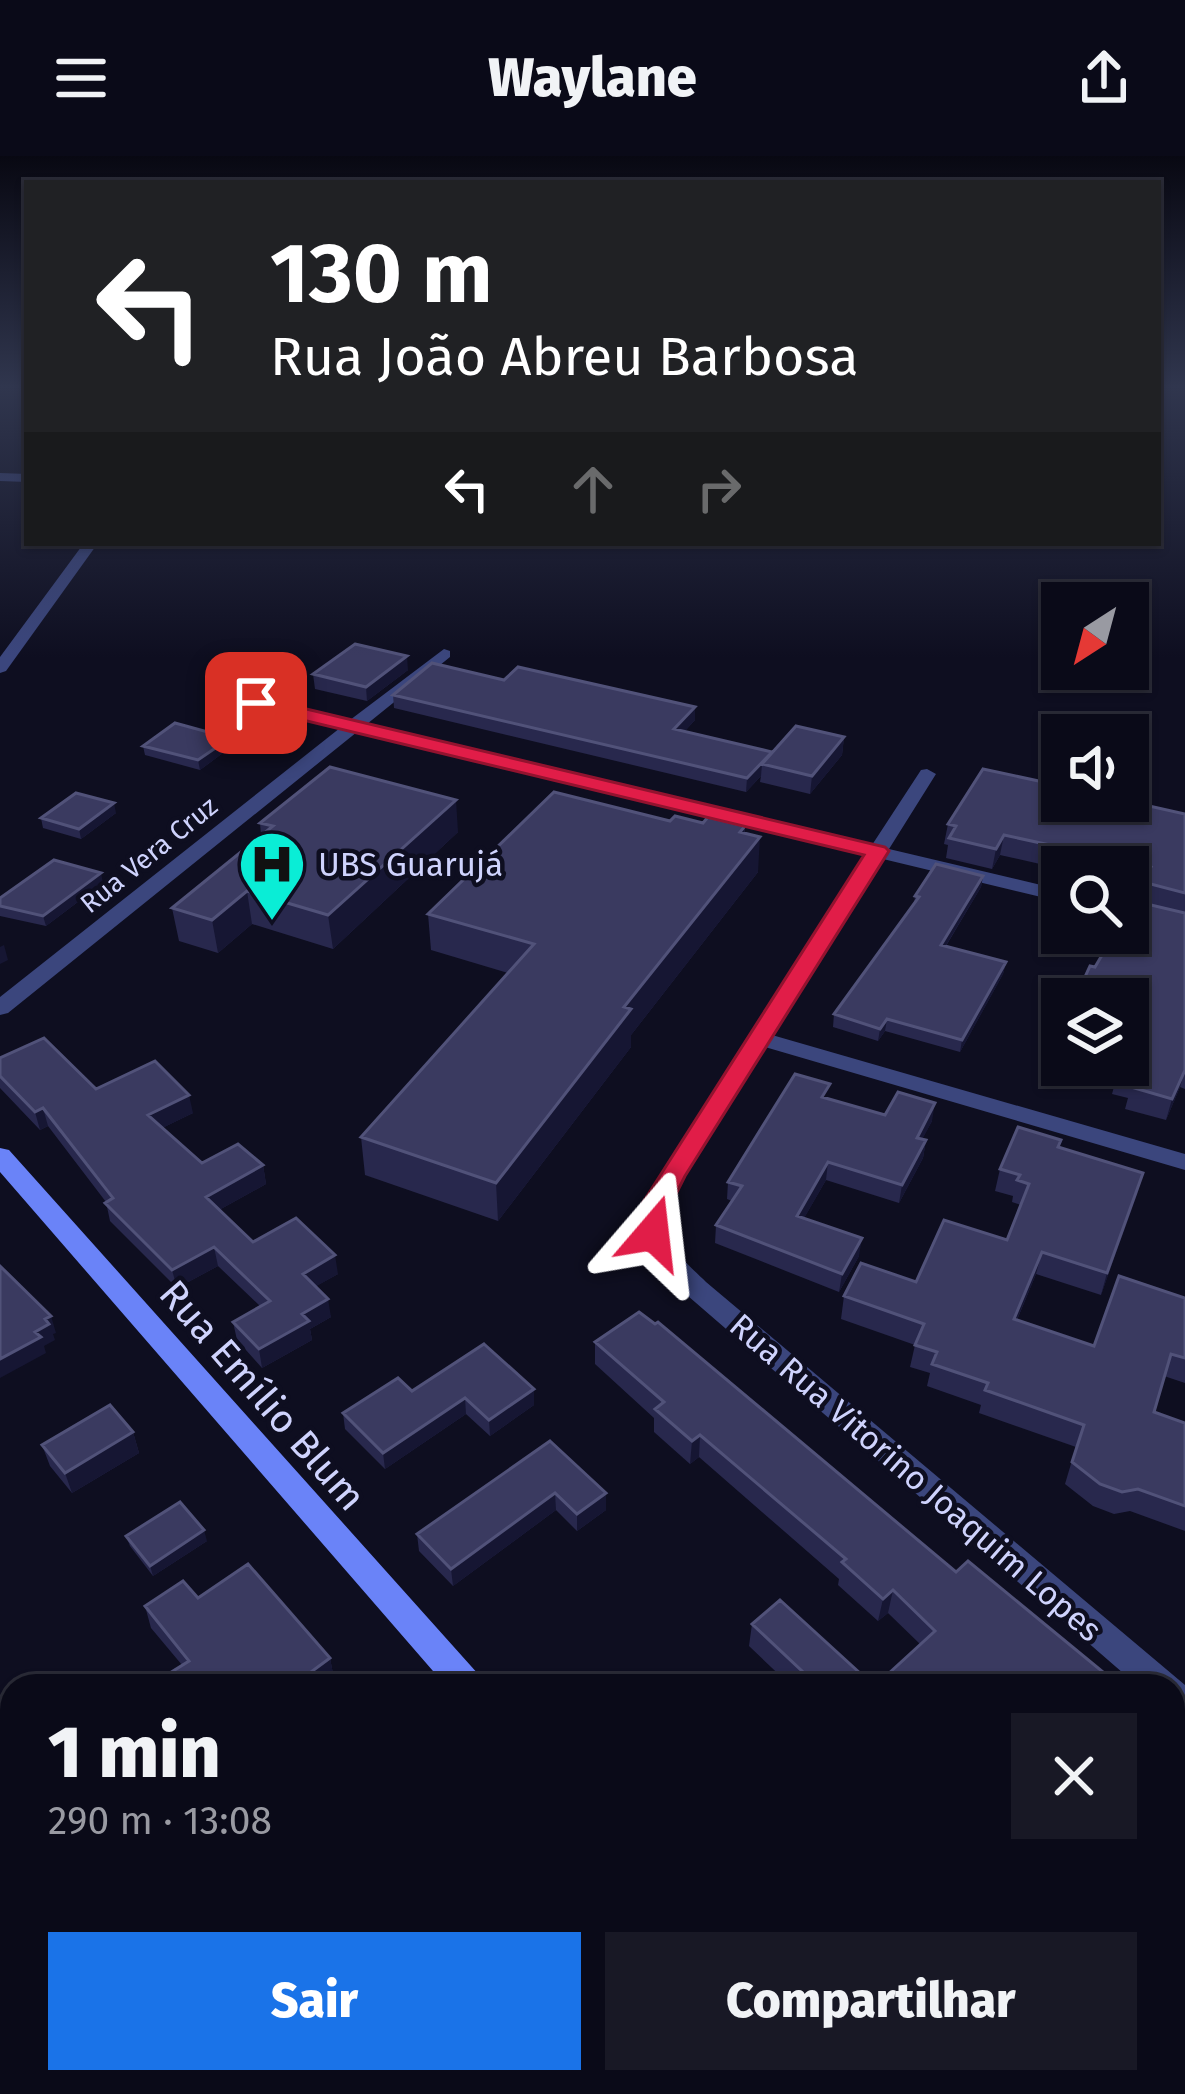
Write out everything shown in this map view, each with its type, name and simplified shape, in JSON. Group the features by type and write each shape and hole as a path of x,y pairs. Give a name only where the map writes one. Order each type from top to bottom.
{"main road":[{"name":"Rua Emílio Blum","path":"0,1156 455,1674"}],"street":[{"path":"0,668 89,546"},
{"name":"Rua Vera Cruz","path":"0,1008 444,654"},
{"path":"256,703 1041,891"},
{"name":"Rua Rua Vitorino Joaquim Lopes","path":"927,774 656,1204 653,1233 667,1261 1148,1674"},
{"path":"758,1038 1185,1162"}],"building":[{"path":"355,644 407,656 366,687 313,674"},
{"path":"432,663 504,680 518,667 695,707 674,729 772,752 747,778 393,695"},
{"path":"175,723 230,738 198,760 143,746"},
{"path":"796,726 844,737 812,776 762,764"},
{"path":"330,767 456,800 328,915 247,891 212,920 172,908 273,826 260,823"},
{"path":"983,769 1041,781 1041,822 1149,822 1149,806 1185,814 1185,893 1149,884 1149,846 1055,846 1004,835 996,849 949,838 956,826 948,824"},
{"path":"554,792 670,821 675,816 703,823 708,817 745,826 740,832 760,837 624,1007 631,1009 496,1183 361,1137 534,944 428,914"},
{"path":"76,793 114,803 79,829 41,818"},
{"path":"54,860 101,873 43,916 0,906 0,898"},
{"path":"936,864 983,876 941,945 1006,962 962,1040 887,1019 880,1029 834,1014 919,897 915,896"},
{"path":"1149,905 1185,913 1185,1070 1172,1099 1131,1087 1149,1086 1149,978 1085,978 1090,966 1095,967 1103,954 1149,954"},
{"path":"44,1038 96,1089 155,1061 189,1095 148,1115 202,1163 238,1144 263,1165 206,1197 253,1242 296,1218 335,1255 303,1274 328,1299 302,1314 309,1321 259,1349 233,1322 270,1301 214,1247 172,1270 105,1203 113,1198 43,1108 35,1112 0,1076 0,1058"},
{"path":"795,1074 830,1084 822,1097 885,1115 898,1092 935,1103 917,1138 926,1140 902,1185 828,1162 797,1216 862,1238 842,1274 716,1225 742,1186 728,1182"},
{"path":"1018,1127 1061,1140 1058,1147 1143,1173 1107,1273 1042,1252 1014,1319 1094,1346 1119,1276 1185,1298 1185,1358 1171,1354 1154,1412 1185,1423 1185,1506 1138,1489 1122,1492 1100,1484 1072,1462 1084,1425 985,1390 988,1383 932,1364 937,1352 915,1345 924,1324 844,1296 861,1263 916,1282 944,1220 1007,1240 1029,1184 1017,1180 1020,1175 1000,1169"},
{"path":"0,1266 51,1316 45,1319 49,1324 35,1332 41,1337 0,1359"},
{"path":"639,1312 658,1322 956,1572 968,1561 1105,1674 888,1674 935,1631 893,1590 883,1599 842,1562 846,1559 700,1435 692,1441 655,1409 664,1402 595,1342"},
{"path":"484,1344 534,1389 489,1420 465,1398 383,1453 343,1413 398,1378 412,1391"},
{"path":"110,1405 133,1432 65,1473 42,1445"},
{"path":"550,1441 606,1493 577,1514 555,1493 451,1569 417,1534"},
{"path":"180,1502 204,1530 150,1566 126,1536"},
{"path":"248,1564 330,1658 308,1674 168,1674 189,1661 145,1606 183,1581 198,1598"},
{"path":"780,1600 861,1674 805,1674 752,1624"}],"place":[{"name":"UBS Guarujá","path":"272,923"}],"route":[{"path":"256,703 878,851 672,1175 656,1204 653,1233"}]}
